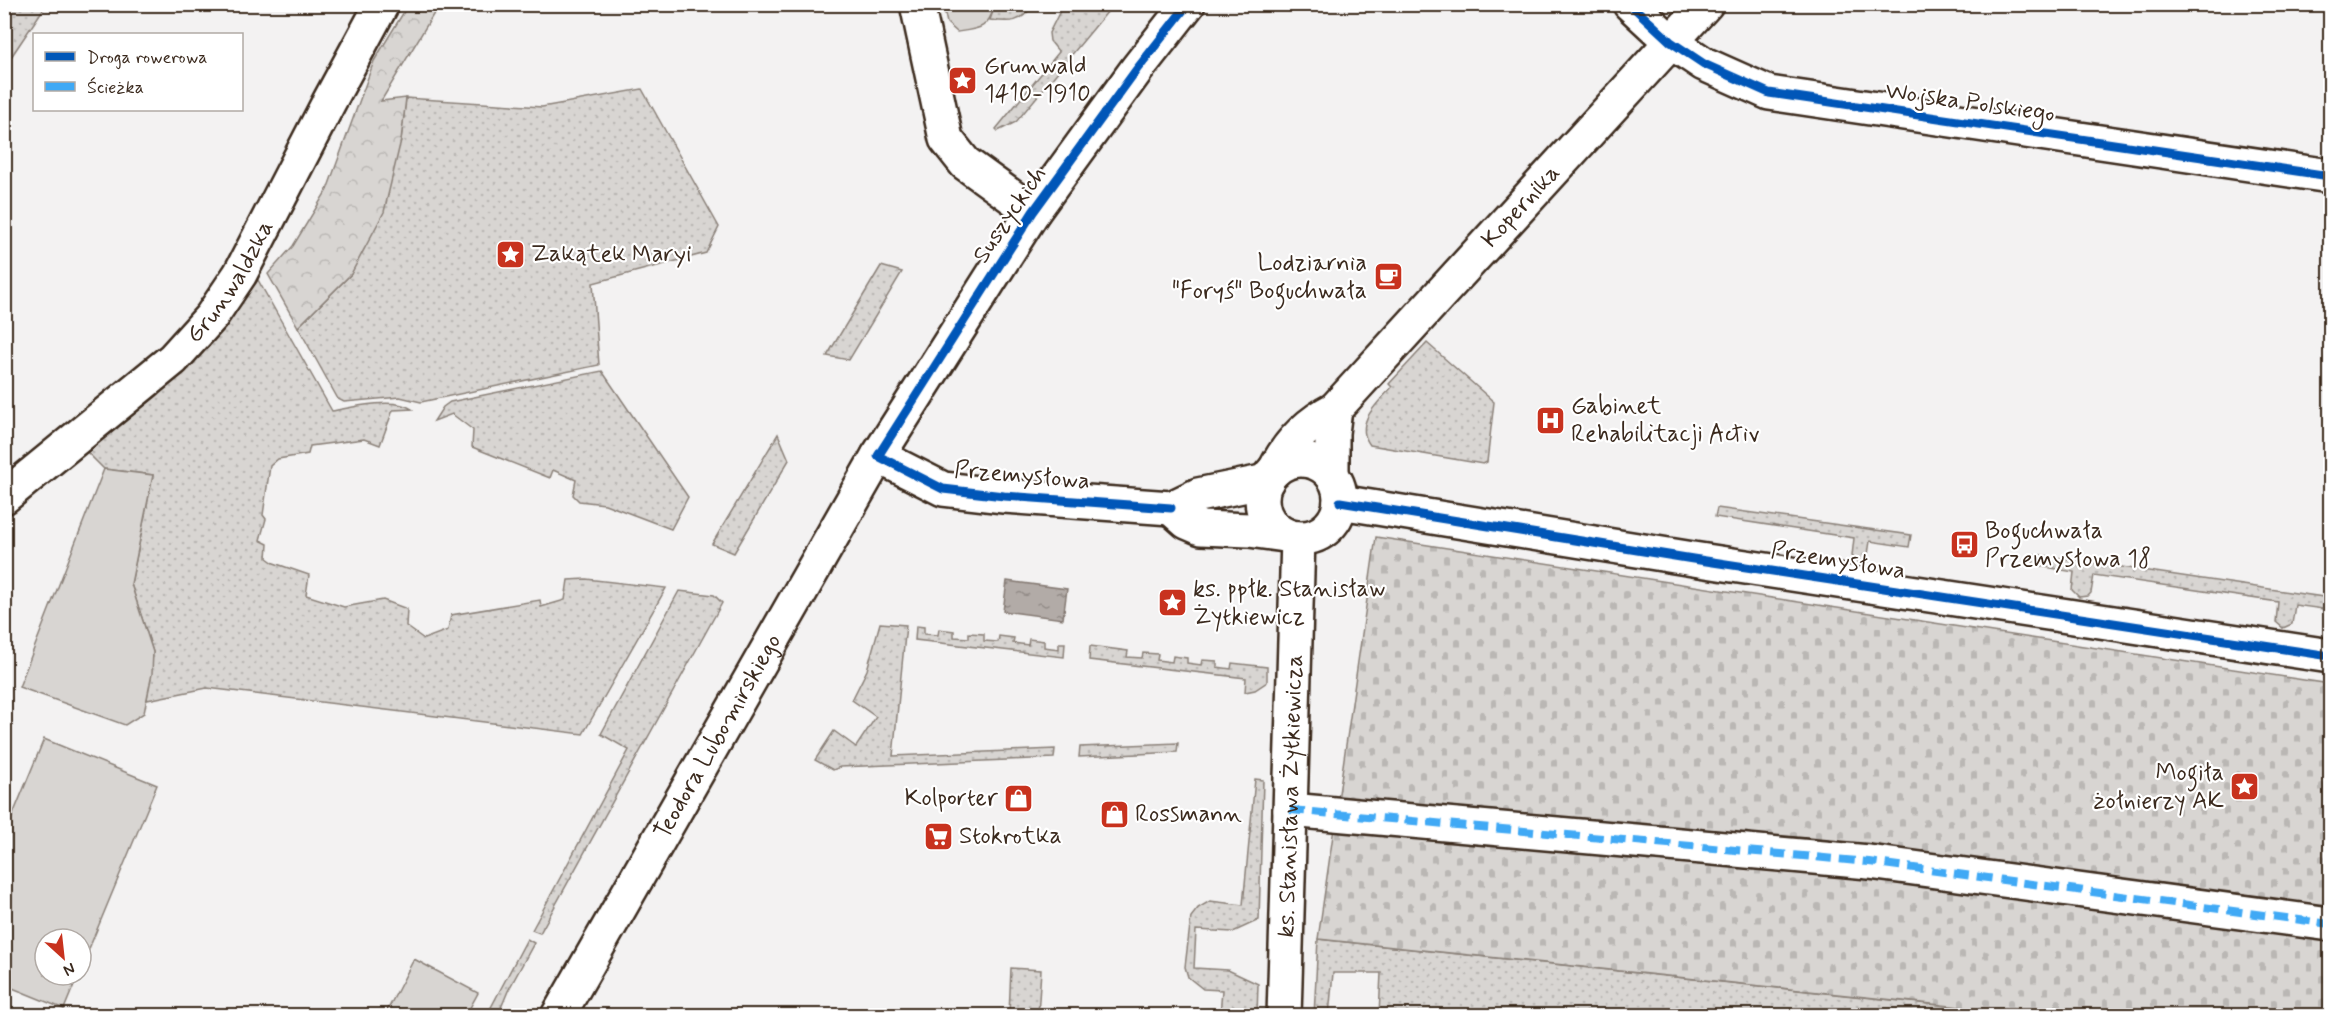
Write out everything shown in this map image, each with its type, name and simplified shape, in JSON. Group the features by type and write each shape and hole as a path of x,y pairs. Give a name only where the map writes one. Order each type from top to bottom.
{"main road":[{"name":"Grunwaldzka","path":"4,498 172,359 211,317 240,274 382,4"},
{"path":"917,4 946,139 965,163 1033,212"},
{"name":"Suszyckich","path":"878,456 1033,212 1137,69 1188,4"},
{"name":"Wojska Polskiego","path":"1630,4 1671,42 1704,64 1769,93 2331,176"},
{"name":"Kopernika","path":"1271,476 1281,458 1305,428 1335,409 1706,4"},
{"path":"1171,508 1187,522 1201,528 1249,530 1291,537 1310,537 1322,532 1332,523 1338,512 1332,433 1335,409"},
{"name":"Przemysłowa","path":"878,456 943,489 1004,496 1171,508 1198,495 1271,476"},
{"name":"Teodora Lubomirskiego","path":"558,1016 878,456"},
{"path":"1291,537 1274,528 1266,518 1262,506 1262,493 1271,476 1286,463 1298,460 1311,461 1322,466 1336,489"},
{"name":"Przemysłowa","path":"1336,489 1682,557 2331,656"},
{"name":"ks. Stanisława Żytkiewicza","path":"1284,1016 1290,810 1291,537"},
{"path":"1290,810 1869,862 2331,924"}],"green space":[{"path":"943,4 995,5 989,19 982,26 957,32 947,23"},
{"path":"4,5 46,5 5,66"},
{"path":"408,5 439,5 381,101 406,98 401,140 384,212 351,274 298,327 268,274 293,246 327,190 374,61"},
{"path":"995,5 1033,5 1020,18 1004,21 990,20"},
{"path":"1063,5 1113,5 1016,122 998,131 996,129 1059,52 1050,41 1049,33"},
{"path":"642,89 719,227 706,253 593,283 599,365 421,402 400,397 344,402 338,399 298,327 351,274 401,140 406,98 542,107"},
{"path":"881,266 902,272 849,360 827,356"},
{"path":"258,280 332,411 384,403 404,405 412,409 393,410 380,445 364,439 310,446 308,454 278,459 270,466 263,515 266,519 260,540 268,544 267,558 274,563 309,575 306,595 344,607 383,600 407,609 406,626 424,639 448,630 451,615 540,600 541,607 565,600 568,580 586,579 666,588 583,734 207,688 147,700 153,652 131,584 153,475 104,469 86,451 157,396 210,339"},
{"path":"1427,343 1494,402 1487,462 1483,464 1370,445 1365,437 1364,429 1369,414 1392,387 1389,384"},
{"path":"602,371 688,497 671,529 605,504 579,501 573,495 576,480 553,470 550,478 472,447 473,430 452,414 434,421 443,407 450,402"},
{"path":"778,434 789,460 734,553 712,544"},
{"path":"104,469 153,475 131,584 153,652 152,674 144,713 125,725 19,687"},
{"path":"1717,508 1911,535 1909,547 1870,541 1867,561 1858,562 1852,556 1854,538 1715,517"},
{"path":"1376,537 2330,684 2330,1015 2036,1015 1318,939"},
{"path":"2034,554 2330,598 2330,610 2295,605 2292,624 2283,628 2276,622 2278,602 2094,575 2091,593 2088,596 2079,597 2072,590 2074,572 2033,565"},
{"path":"679,591 714,595 722,603 540,933 532,930 629,750 601,734"},
{"path":"880,623 906,625 893,756 1055,749 1054,758 840,767 833,770 815,760 834,731 856,747 876,717 852,700 867,670"},
{"path":"916,626 924,627 924,634 938,635 939,629 954,631 954,637 969,638 969,633 984,634 984,641 998,642 999,636 1014,638 1013,643 1028,645 1029,639 1044,641 1044,647 1059,649 1059,643 1065,643 1064,657 915,640"},
{"path":"1090,646 1128,651 1127,657 1142,658 1143,653 1158,654 1157,660 1172,662 1173,656 1187,658 1187,663 1201,665 1202,660 1217,661 1217,667 1231,669 1232,663 1267,667 1267,682 1255,690 1245,692 1246,678 1089,660"},
{"path":"44,739 157,785 93,939 93,927 33,927 33,987 73,987 64,1009 5,985 5,834"},
{"path":"1178,743 1177,752 1079,757 1080,747"},
{"path":"1255,779 1263,780 1259,920 1233,932 1196,930 1194,968 1228,970 1258,984 1257,1015 1220,1015 1222,990 1203,989 1188,977 1185,967 1191,917 1198,908 1210,901 1243,905"},
{"path":"527,939 534,943 498,1015 487,1015"},
{"path":"1318,939 1976,1009 1975,1016 1379,1015 1381,973 1333,973 1329,1015 1314,1016"},
{"path":"414,959 478,993 466,1015 385,1015"},
{"path":"1011,968 1041,970 1038,1015 1009,1015"}],"water":[{"path":"1007,581 1067,589 1063,619 1003,611"}],"marked path":[{"path":"1290,810 1869,862 2330,924"}],"cycle path":[{"path":"1171,508 1004,496 943,489 878,456 1033,212 1137,69 1188,4"},
{"path":"1630,4 1671,42 1704,64 1769,93 2330,176"},
{"path":"1340,502 1693,559 2330,656"}],"place":[{"name":"Grunwald 1410-1910","path":"963,80"},
{"name":"Zakątek Maryi","path":"510,254"},
{"name":"Lodziarnia \"Foryś\" Boguchwała","path":"1388,277"},
{"name":"Gabinet Rehabilitacji Activ","path":"1550,420"},
{"name":"Boguchwała Przemysłowa 18","path":"1964,545"},
{"name":"ks. ppłk. Stanisław Żytkiewicz","path":"1172,603"},
{"name":"Mogiła żołnierzy AK","path":"2245,787"},
{"name":"Kolporter","path":"1019,798"},
{"name":"Rossmann","path":"1114,814"},
{"name":"Stokrotka","path":"938,836"}]}
